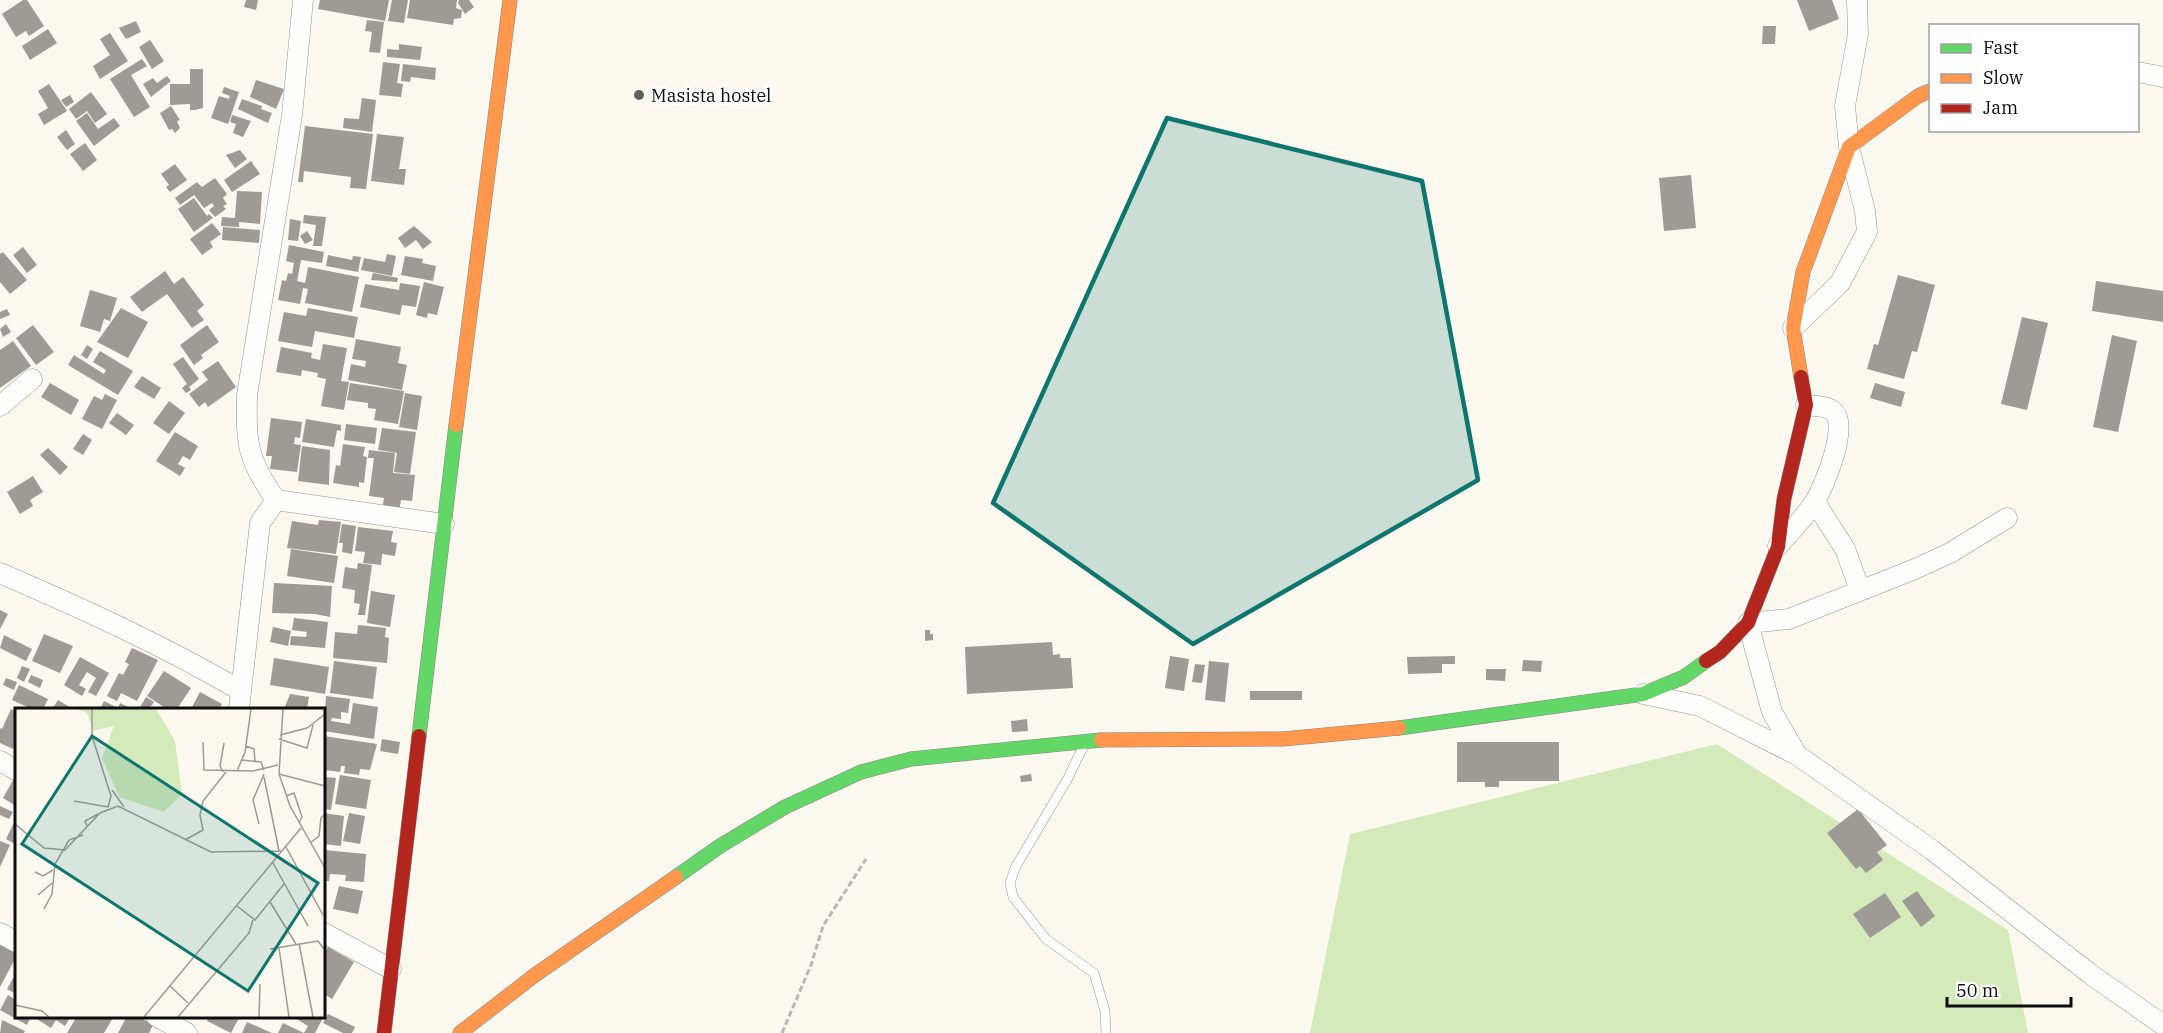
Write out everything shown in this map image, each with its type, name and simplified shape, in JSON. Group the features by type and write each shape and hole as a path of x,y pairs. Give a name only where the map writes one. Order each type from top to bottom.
{"street":[{"path":"303,0 292,115 248,395 246,433 251,461 276,500 444,524"},
{"path":"384,1033 444,524 510,0"},
{"path":"1793,328 1840,283 1867,232 1865,211 1849,147 1845,106 1858,34 1857,0"},
{"path":"2139,72 2163,77"},
{"path":"460,1033 535,975 720,846 785,807 850,777 911,759 1122,738 1305,737 1426,726 1643,694 1684,677 1720,652 1748,623 1778,547 1784,499 1806,405 1793,328 1803,272 1849,147 1918,96 1929,91"},
{"path":"0,406 32,379"},
{"path":"1778,547 1815,502 1831,465 1840,429 1838,416 1831,409 1806,405"},
{"path":"240,700 260,523 276,500"},
{"path":"1815,502 1845,549 1860,590"},
{"path":"1748,623 1789,619 1950,553 2007,518"},
{"path":"0,573 111,621 186,659 240,700"},
{"path":"1748,623 1772,712 1797,755"},
{"path":"1643,694 1700,706 1797,755 1932,850 2089,974 2163,1025"},
{"path":"0,761 15,769"},
{"path":"0,933 15,941"},
{"path":"326,934 390,969"},
{"path":"158,1018 187,1033"}],"lane":[{"path":"1085,742 1068,778 1015,868 1010,883 1013,897 1046,939 1094,973 1105,1011 1106,1033"}],"path":[{"path":"782,1033 811,965 823,926 866,859"}],"highlighted area":[{"path":"1167,118 1422,181 1478,480 1193,644 993,503"}],"green space":[{"path":"1717,744 2008,930 2028,1033 1310,1033 1350,834"}],"building":[{"path":"23,0 27,0 44,26 29,36 26,31 16,37 2,14"},
{"path":"246,0 258,0 256,10 244,7"},
{"path":"320,0 389,0 385,21 318,9"},
{"path":"392,0 408,0 404,23 388,21"},
{"path":"410,0 457,0 456,8 462,10 461,18 454,19 453,25 407,18"},
{"path":"459,0 469,0 474,7 465,14 458,3"},
{"path":"1797,0 1832,0 1839,19 1809,31"},
{"path":"367,20 384,22 380,53 369,52 372,32 365,31"},
{"path":"136,21 141,32 126,39 119,28"},
{"path":"1763,26 1776,26 1775,44 1762,44"},
{"path":"48,29 57,43 30,60 22,46"},
{"path":"110,33 128,61 100,79 93,66 110,55 100,39"},
{"path":"150,40 164,61 152,69 139,47"},
{"path":"399,44 422,47 420,60 387,57 387,49 399,50"},
{"path":"142,59 147,66 131,75 150,107 134,117 110,79"},
{"path":"383,62 400,64 397,83 403,84 401,97 379,95"},
{"path":"403,64 436,68 435,80 411,77 410,82 401,81"},
{"path":"190,69 203,69 203,108 195,110 190,110 190,104 170,105 170,84 190,84"},
{"path":"167,76 171,81 151,97 143,84 153,78 157,83"},
{"path":"256,80 284,89 276,109 250,97"},
{"path":"49,84 67,111 44,125 38,114 48,108 38,91"},
{"path":"224,87 239,92 228,124 211,118 219,96 229,99 230,96 222,93"},
{"path":"91,92 107,114 95,123 87,111 76,119 69,109"},
{"path":"70,95 74,102 66,107 61,100"},
{"path":"362,98 376,100 372,132 343,128 344,118 359,119"},
{"path":"242,99 262,106 261,109 272,113 268,123 238,109"},
{"path":"171,106 180,120 177,121 180,128 175,133 172,129 169,130 160,113"},
{"path":"87,113 98,129 114,118 120,126 94,146 76,121"},
{"path":"232,115 251,121 243,137 233,133 236,124 230,122"},
{"path":"305,126 373,134 366,189 350,188 351,177 304,171 303,182 298,182"},
{"path":"66,130 75,144 67,150 57,137"},
{"path":"377,134 404,137 399,169 406,169 404,185 371,181"},
{"path":"85,143 97,160 83,171 70,154"},
{"path":"240,150 247,159 235,168 226,155"},
{"path":"251,161 260,174 232,192 224,180"},
{"path":"175,164 187,180 170,192 166,187 169,185 161,174"},
{"path":"1691,175 1696,228 1664,231 1659,178"},
{"path":"215,178 227,194 223,198 227,204 223,206 226,209 215,217 209,210 214,206 212,203 204,208 194,195 180,205 175,198 197,182 202,187"},
{"path":"237,191 262,192 260,224 239,222 239,227 221,226 222,217 235,218"},
{"path":"194,198 207,216 209,214 213,218 194,232 178,209"},
{"path":"304,215 326,217 322,246 313,246 316,225 303,223"},
{"path":"290,219 301,221 298,241 288,240"},
{"path":"212,223 221,234 210,242 213,247 202,255 190,239"},
{"path":"414,226 432,242 423,249 416,240 405,248 398,238"},
{"path":"223,227 260,230 259,243 222,240"},
{"path":"307,231 313,240 305,244 300,236"},
{"path":"289,245 324,252 322,263 301,260 297,281 305,283 308,267 359,277 352,312 305,303 308,289 303,288 300,304 278,300 282,280 286,281 288,273 292,274 294,263 286,261"},
{"path":"23,247 37,265 27,273 13,255"},
{"path":"3,252 27,280 10,294 0,282 0,254"},
{"path":"387,254 396,256 392,276 361,270 364,258 385,262"},
{"path":"328,255 352,260 353,256 361,257 358,272 326,266"},
{"path":"405,256 423,259 422,263 436,266 433,281 401,275"},
{"path":"165,271 174,284 183,277 204,305 197,311 204,320 192,328 167,294 142,312 130,297"},
{"path":"373,273 398,278 397,282 371,280"},
{"path":"1898,275 1935,285 1917,352 1912,351 1904,379 1867,369 1874,344 1878,345"},
{"path":"2096,281 2163,291 2163,322 2092,311"},
{"path":"424,282 444,287 437,315 428,313 427,318 416,315"},
{"path":"400,283 420,286 416,307 402,305 400,315 360,307 365,284 399,290"},
{"path":"90,290 117,298 110,321 104,319 100,332 80,326"},
{"path":"121,308 148,322 128,358 97,342"},
{"path":"308,308 358,317 354,338 315,331 312,347 278,341 284,312 306,316"},
{"path":"7,309 10,315 0,319 0,312"},
{"path":"2022,317 2048,323 2027,410 2001,404"},
{"path":"6,324 11,332 3,337 0,329"},
{"path":"33,325 54,352 36,365 16,338"},
{"path":"207,325 219,342 201,355 203,358 194,365 180,345"},
{"path":"2112,335 2137,341 2118,432 2093,427"},
{"path":"356,339 401,347 398,363 407,365 402,390 348,380 351,364 365,367 366,361 352,359"},
{"path":"13,341 31,366 0,388 0,350"},
{"path":"323,344 347,348 341,381 349,382 344,410 321,406 326,379 317,377 318,373 302,370 301,376 276,372 281,347 312,353 311,358 320,360"},
{"path":"87,345 93,349 87,359 81,355"},
{"path":"100,351 133,371 118,395 68,365 74,355 104,374 106,370 93,362"},
{"path":"183,357 199,379 189,387 191,390 186,393 182,388 187,384 173,364"},
{"path":"218,361 236,387 208,407 205,402 199,407 189,394 208,380 202,372"},
{"path":"142,376 161,388 154,399 134,387"},
{"path":"50,383 79,400 71,415 41,397"},
{"path":"350,383 404,391 398,424 374,420 376,409 368,408 368,403 347,400"},
{"path":"1875,383 1905,392 1901,407 1870,398"},
{"path":"405,393 422,396 417,430 399,427"},
{"path":"105,394 117,400 102,429 82,419 94,396 102,400"},
{"path":"169,401 185,413 169,434 153,423"},
{"path":"117,413 134,425 126,435 109,423"},
{"path":"271,418 302,422 300,438 295,437 294,444 301,445 297,472 270,469 272,456 266,456"},
{"path":"306,419 341,425 341,431 337,430 334,447 302,442"},
{"path":"346,424 377,428 375,444 344,440"},
{"path":"382,428 416,432 410,474 394,472 397,453 378,450"},
{"path":"175,432 198,446 190,460 183,456 178,464 185,468 180,476 156,461"},
{"path":"83,434 92,440 83,455 73,449"},
{"path":"343,444 365,447 363,456 367,457 364,483 359,482 359,487 333,483 336,465 340,466"},
{"path":"302,446 330,450 329,485 298,481"},
{"path":"48,448 68,467 60,475 40,455"},
{"path":"369,450 395,453 393,473 415,475 412,501 401,500 399,512 382,510 384,498 369,496 374,458 368,458"},
{"path":"33,476 43,492 30,500 33,506 20,514 7,492"},
{"path":"319,520 341,522 336,554 287,548 292,521 318,525"},
{"path":"342,524 356,526 352,554 342,552 343,543 339,543"},
{"path":"358,527 393,531 391,542 397,543 395,556 382,554 381,565 363,563 365,552 355,551"},
{"path":"291,549 338,556 334,583 287,576"},
{"path":"358,563 372,565 365,615 358,615 360,604 354,603 355,590 342,588 345,567 357,569"},
{"path":"274,583 332,586 330,617 315,614 272,613"},
{"path":"371,591 395,595 390,627 367,623"},
{"path":"0,610 8,614 0,629"},
{"path":"294,618 328,622 325,648 290,645 291,636 306,637 307,632 292,630"},
{"path":"358,625 386,628 385,637 389,638 387,663 333,658 335,632 357,634"},
{"path":"273,627 291,631 288,646 270,642"},
{"path":"925,630 930,630 933,640 925,641"},
{"path":"44,634 73,646 60,673 32,661"},
{"path":"4,635 32,649 26,661 0,648"},
{"path":"1052,642 1053,655 1060,654 1060,658 1071,658 1073,688 967,694 965,647"},
{"path":"132,648 158,660 137,701 121,693 117,701 107,696 119,673 123,675 129,664 125,662"},
{"path":"1170,656 1189,659 1184,691 1165,688"},
{"path":"1455,656 1455,664 1442,664 1442,673 1408,674 1407,657"},
{"path":"80,657 109,673 96,696 88,692 96,678 87,672 79,685 86,689 82,696 64,685"},
{"path":"274,658 329,667 325,694 270,685"},
{"path":"1523,660 1542,661 1541,672 1522,671"},
{"path":"334,661 377,667 373,699 330,693"},
{"path":"1209,661 1229,663 1225,702 1205,700"},
{"path":"1195,664 1205,665 1202,683 1192,682"},
{"path":"22,666 30,669 24,682 17,678"},
{"path":"1486,669 1506,669 1505,681 1486,680"},
{"path":"164,671 191,688 178,708 165,708 147,696"},
{"path":"31,675 43,680 40,688 28,682"},
{"path":"6,678 17,682 14,690 3,685"},
{"path":"19,685 48,699 44,708 30,708 12,700"},
{"path":"1250,691 1302,691 1302,700 1250,700"},
{"path":"200,692 222,704 220,708 192,708"},
{"path":"290,694 309,697 307,708 284,708"},
{"path":"326,696 350,699 348,713 341,712 341,719 332,718 331,721 350,724 353,703 378,707 374,739 326,731"},
{"path":"146,697 154,702 150,708 140,708"},
{"path":"58,700 71,708 53,708"},
{"path":"104,701 118,708 100,708"},
{"path":"120,703 130,708 118,708"},
{"path":"11,709 15,711 13,749 0,743 0,728 2,729"},
{"path":"1027,719 1028,731 1012,732 1011,721"},
{"path":"326,736 377,744 370,770 360,769 359,775 344,773 345,766 341,766 340,772 326,770"},
{"path":"382,739 400,742 398,754 380,751"},
{"path":"1457,742 1559,742 1559,781 1499,781 1499,787 1485,787 1485,782 1457,782"},
{"path":"1031,774 1032,781 1021,782 1020,776"},
{"path":"340,775 371,780 366,809 335,804"},
{"path":"326,777 336,778 331,810 326,809"},
{"path":"14,778 15,805 3,798"},
{"path":"0,806 13,812 9,819 0,815"},
{"path":"1858,809 1887,845 1877,852 1883,860 1866,873 1860,866 1856,869 1827,833"},
{"path":"326,813 344,816 341,846 326,844"},
{"path":"349,813 365,816 360,844 343,841"},
{"path":"15,820 15,844 6,839"},
{"path":"0,841 10,845 0,867"},
{"path":"326,850 366,854 364,882 345,881 346,875 330,874 329,881 326,881"},
{"path":"339,886 363,891 358,914 333,909"},
{"path":"1917,891 1935,916 1921,927 1902,901"},
{"path":"1885,893 1901,917 1870,938 1853,914"},
{"path":"0,939 15,947 15,959 0,987"},
{"path":"328,947 354,962 332,999 326,995 326,950"},
{"path":"13,978 15,979 15,993 7,989"},
{"path":"8,995 15,999 15,1018 30,1018 27,1025 0,1010"},
{"path":"328,1014 355,1027 352,1033 343,1033 323,1023"},
{"path":"35,1018 70,1018 65,1026 56,1020 51,1028"},
{"path":"76,1018 113,1018 104,1033 67,1033"},
{"path":"126,1018 141,1018 153,1025 149,1033 118,1033"},
{"path":"208,1018 239,1018 231,1033 207,1021"},
{"path":"295,1018 323,1018 315,1033 304,1033 308,1026"},
{"path":"2,1020 25,1031 24,1033 0,1033"},
{"path":"247,1022 272,1033 242,1033"},
{"path":"283,1023 304,1033 278,1033"}],"traffic: fast":[{"path":"419,736 456,425"},
{"path":"1399,728 1643,694 1684,677 1706,661"},
{"path":"676,877 720,846 785,807 861,772 911,759 1101,740"}],"traffic: slow":[{"path":"456,425 510,0"},
{"path":"1801,377 1793,328 1803,272 1849,147 1918,96 1929,91"},
{"path":"1101,740 1283,739 1399,728"},
{"path":"460,1033 535,975 676,877"}],"traffic: jam":[{"path":"1706,661 1720,652 1748,623 1778,547 1784,499 1806,405 1801,377"},
{"path":"384,1033 419,736"}],"place":[{"name":"Masista hostel","path":"639,95"}]}
